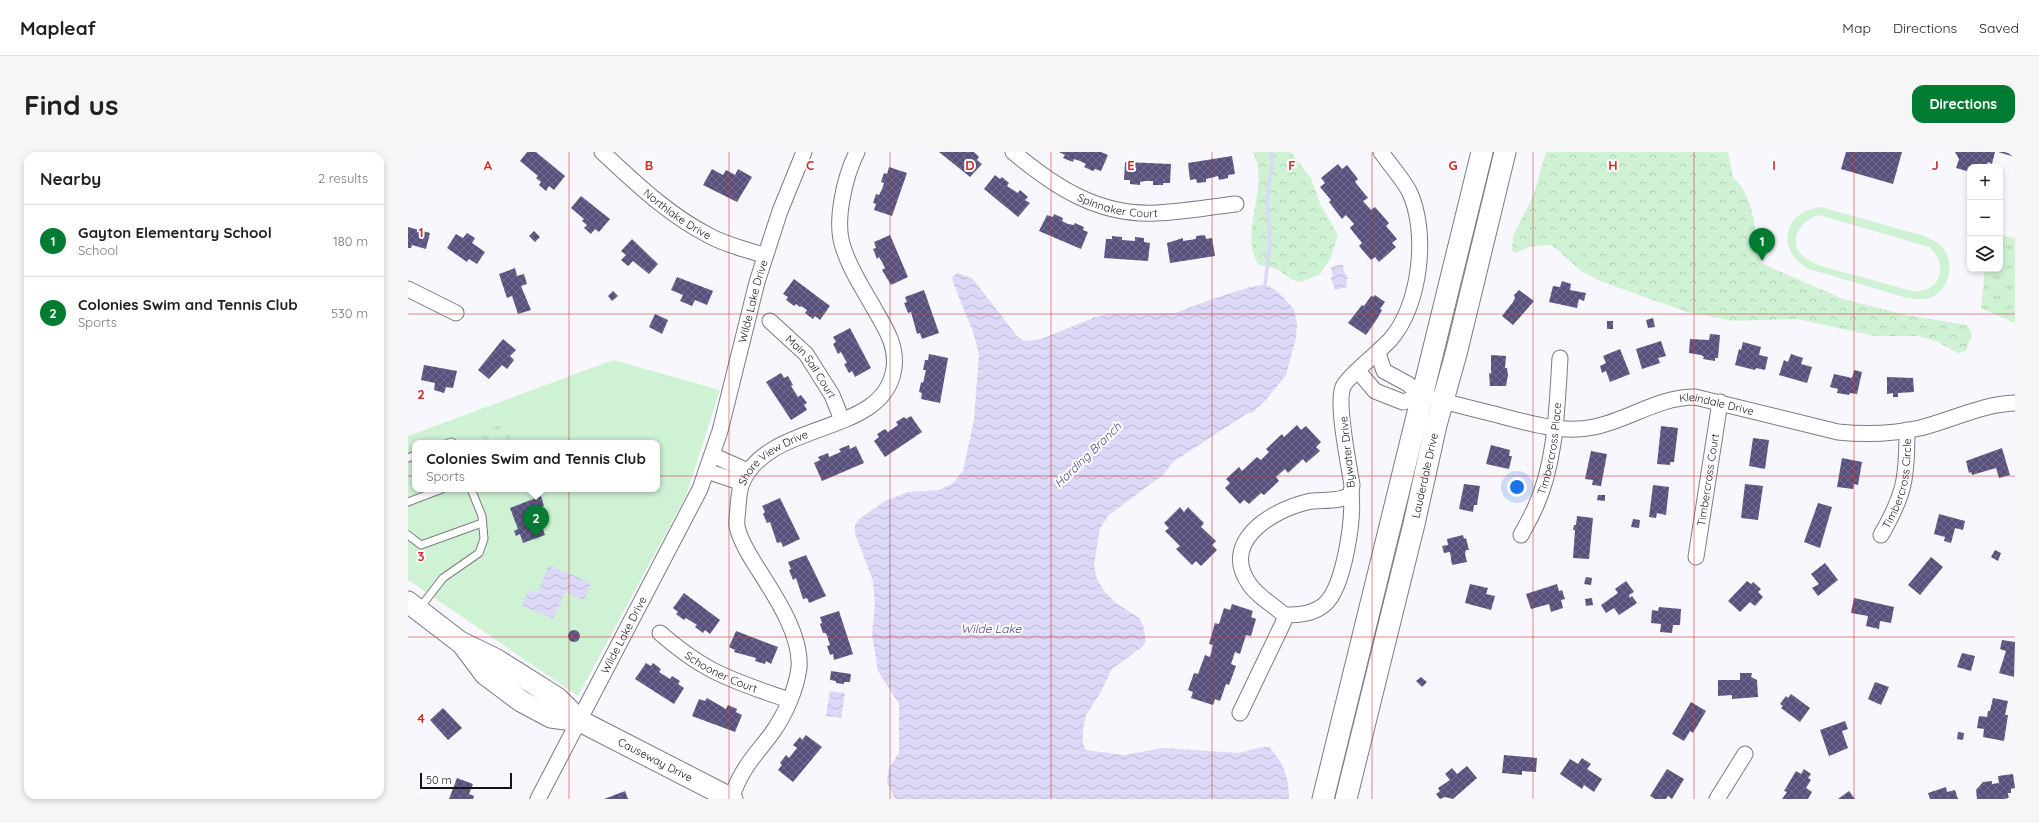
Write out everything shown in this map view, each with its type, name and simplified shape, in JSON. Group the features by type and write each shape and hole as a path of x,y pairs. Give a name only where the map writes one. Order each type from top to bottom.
{"main road":[{"name":"Lauderdale Drive","path":"1323,799 1482,152"},
{"name":"Lauderdale Drive","path":"1346,799 1505,152"},
{"name":"Causeway Drive","path":"413,606 460,642 485,674 521,701 551,717 580,721 731,799"},
{"path":"1360,799 1373,689"}],"street":[{"name":"Northlake Drive","path":"602,152 656,200 689,225 709,236 766,256"},
{"name":"Wilde Lake Drive","path":"538,799 678,535 700,489 720,431 744,326 780,211 804,152"},
{"name":"Shore View Drive","path":"731,799 742,774 772,733 789,700 797,675 798,654 786,618 740,535 737,525 739,492 745,477 758,460 775,448 861,412 881,398 889,388 895,365 895,354 889,333 859,282 843,247 840,235 841,212 845,187 857,152"},
{"name":"Spinnaker Court","path":"1013,152 1064,190 1110,209 1130,212 1156,213 1236,204"},
{"name":"Bywater Drive","path":"1284,615 1250,586 1240,558 1241,548 1259,524 1292,507 1308,502 1344,498 1351,494 1352,486 1341,395 1342,387 1346,380 1378,353 1403,324 1412,300 1421,246 1418,215 1409,191 1381,152"},
{"path":"408,289 425,296 456,313"},
{"name":"Main Sail Court","path":"770,321 806,354 832,395 842,420"},
{"name":"Kleindale Drive","path":"1378,353 1384,371 1408,384 1422,396 1533,424 1574,429 1594,427 1674,398 1695,397 1838,432 1866,434 1907,430 1991,406 2015,403"},
{"name":"Timbercross Place","path":"1521,535 1536,508 1546,479 1554,427 1560,358"},
{"path":"1358,371 1374,391 1403,402 1422,396"},
{"name":"Timbercross Court","path":"1696,557 1720,402"},
{"name":"Timbercross Circle","path":"1881,535 1894,512 1901,494 1907,465 1907,430"},
{"path":"712,455 745,477"},
{"path":"706,471 745,477"},
{"path":"1240,713 1284,621 1284,615 1303,615 1315,610 1325,604 1332,595 1344,560 1351,522 1351,494"},
{"name":"Schooner Court","path":"660,633 683,652 712,670 756,689 789,700"},
{"path":"1717,799 1745,754"}],"lane":[{"path":"408,502 434,492"},
{"path":"413,606 443,578 479,553 484,539 482,523 473,492"},
{"path":"408,535 421,545 482,523"}],"green space":[{"path":"1253,152 1291,152 1311,178 1320,204 1338,235 1330,260 1319,275 1301,282 1292,280 1277,269 1259,265 1253,253 1251,239 1258,180 1258,166"},
{"path":"1546,152 1728,152 1733,178 1744,190 1750,206 1757,239 1757,253 1761,263 1843,299 1906,315 1967,325 1972,333 1966,350 1959,354 1936,341 1917,336 1875,336 1797,319 1734,321 1687,312 1600,281 1580,270 1552,245 1532,246 1515,253 1512,249 1513,236 1534,194"},
{"path":"1821,207 1924,236 1937,242 1947,254 1949,261 1950,268 1947,281 1943,288 1932,297 1914,299 1809,269 1798,261 1791,252 1788,243 1788,233 1792,224 1798,216 1808,210","holes":["1819,215 1929,247 1939,262 1939,277 1929,288 1922,291 1912,291 1818,265 1801,254 1797,248 1796,236 1802,225 1813,217"]},
{"path":"2003,236 2015,238 2015,323 1981,308 1985,272 2003,272"},
{"path":"613,360 720,390 686,496 578,696 408,580 408,436"},
{"path":"505,423 512,440 474,440 472,435"},
{"path":"1398,529 1386,599 1337,799 1330,799"}],"water":[{"path":"1343,265 1344,272 1348,277 1346,280 1347,287 1335,290 1331,278 1333,275 1331,267"},
{"name":"Wilde Lake","path":"957,273 972,278 1018,337 1025,341 1041,339 1093,318 1108,314 1176,313 1212,299 1250,287 1265,285 1278,292 1294,309 1297,324 1296,338 1286,375 1265,401 1253,412 1246,414 1173,462 1164,474 1109,515 1100,528 1094,564 1097,579 1105,592 1116,603 1139,618 1143,625 1146,641 1142,647 1112,669 1100,693 1086,715 1083,729 1083,744 1086,750 1124,755 1163,748 1239,753 1262,747 1269,747 1285,771 1289,799 895,799 887,782 889,768 899,753 899,704 878,671 872,634 875,604 873,581 855,533 855,525 859,519 885,501 908,492 939,490 953,483 963,471 974,420 979,354 973,332 952,278"},
{"path":"549,565 591,583 584,600 565,592 553,619 522,605 529,590 537,593"},
{"path":"830,691 845,693 841,718 826,716"}],"building":[{"path":"527,152 536,152 565,176 554,190 549,186 546,191 539,185 541,182 536,178 538,176 520,161"},
{"path":"939,152 974,152 979,157 977,160 982,164 970,177"},
{"path":"1059,152 1101,152 1108,155 1101,171 1095,169 1093,171 1084,167 1086,164 1080,161 1074,159 1073,162 1063,158 1065,155"},
{"path":"1846,152 1902,152 1893,184 1841,169"},
{"path":"1955,152 1995,152 1992,164 1988,162 1987,164 1967,164 1967,171 1956,168 1959,159"},
{"path":"1998,152 2015,152 2015,157"},
{"path":"1232,156 1235,174 1228,175 1228,178 1219,180 1218,176 1206,179 1206,182 1197,183 1196,179 1190,180 1188,163"},
{"path":"1125,162 1171,164 1170,183 1153,185 1153,181 1145,181 1140,182 1140,185 1130,184 1130,180 1124,180"},
{"path":"1338,164 1342,169 1347,165 1358,179 1355,182 1368,198 1363,201 1371,210 1375,207 1389,223 1386,226 1397,239 1392,243 1396,247 1379,262 1375,257 1371,260 1359,246 1362,243 1350,228 1354,224 1346,215 1342,219 1329,202 1331,200 1320,187 1325,183 1321,178"},
{"path":"889,167 907,173 892,216 874,210 876,204 873,203 876,194 879,195 882,189 884,183 881,182 884,173 887,174"},
{"path":"712,169 723,175 726,170 735,175 738,169 752,177 737,202 703,185"},
{"path":"995,175 1000,179 1002,177 1009,183 1007,186 1013,190 1018,193 1020,190 1028,197 1025,200 1030,203 1018,217 984,189"},
{"path":"581,196 610,219 599,232 595,229 591,234 584,228 587,225 582,221 584,219 571,208"},
{"path":"1054,214 1063,218 1062,221 1068,224 1074,225 1075,223 1084,227 1083,230 1088,232 1081,249 1039,231 1047,215 1053,217"},
{"path":"408,227 430,233 426,249 412,245 411,248 408,248"},
{"path":"534,231 540,237 535,242 529,236"},
{"path":"467,233 475,238 472,243 485,252 477,264 469,259 467,262 447,248 456,234 463,238"},
{"path":"890,235 908,277 891,285 882,270 885,268 882,262 879,257 877,259 873,249 876,248 874,242"},
{"path":"1205,235 1206,239 1212,238 1215,256 1170,263 1167,243 1183,238 1183,241 1196,239 1196,236"},
{"path":"1112,236 1122,237 1122,240 1135,241 1135,237 1144,238 1144,242 1150,243 1148,261 1104,258 1106,239 1112,239"},
{"path":"632,239 658,264 649,274 633,261 628,266 621,260 626,255 621,251"},
{"path":"515,268 517,276 524,274 527,284 521,286 531,310 518,314 512,296 507,298 499,274"},
{"path":"677,277 713,291 707,305 695,300 692,306 680,301 683,295 671,290"},
{"path":"794,279 830,306 820,320 815,316 813,319 805,313 807,310 796,304 794,306 786,300 788,297 783,294"},
{"path":"1562,281 1571,284 1570,290 1586,293 1584,301 1579,299 1577,308 1549,302 1553,286 1560,287"},
{"path":"924,290 939,333 922,339 920,333 917,334 911,312 908,313 904,303 907,302 905,297"},
{"path":"1519,290 1534,301 1513,325 1502,316 1513,302 1515,298 1514,295"},
{"path":"613,291 618,296 612,301 608,296"},
{"path":"1375,295 1385,302 1380,309 1382,310 1377,319 1366,335 1348,323 1362,305 1364,306 1371,296 1373,297"},
{"path":"655,314 668,320 662,334 649,327"},
{"path":"1653,318 1655,327 1648,328 1646,320"},
{"path":"1607,321 1613,321 1613,329 1607,329"},
{"path":"850,328 871,368 855,377 852,371 849,373 844,364 847,363 841,352 838,354 833,344 836,342 833,337"},
{"path":"1710,334 1720,335 1718,358 1715,358 1715,361 1703,359 1704,357 1701,355 1689,353 1690,339 1709,340"},
{"path":"503,339 516,350 510,356 514,360 507,369 502,365 489,379 478,370"},
{"path":"1661,341 1666,356 1658,358 1660,363 1642,369 1636,349"},
{"path":"1743,342 1761,347 1759,355 1768,357 1765,370 1756,368 1755,370 1735,365 1739,349 1741,350"},
{"path":"1620,349 1630,374 1610,382 1606,371 1602,373 1600,366 1606,363 1603,356"},
{"path":"929,354 948,358 940,403 921,399 922,393 919,392 926,370 923,370 925,360 928,360"},
{"path":"1791,354 1803,358 1801,364 1812,367 1807,383 1779,375 1784,360 1788,362"},
{"path":"1491,355 1506,356 1505,368 1507,368 1508,375 1506,386 1490,386 1489,373 1491,374"},
{"path":"424,365 457,371 453,388 446,387 444,393 434,390 435,383 421,380"},
{"path":"1854,370 1862,372 1857,394 1850,393 1849,395 1837,393 1838,389 1830,387 1834,374 1852,378"},
{"path":"781,373 784,378 788,376 793,385 791,386 798,397 801,395 807,403 804,405 807,410 791,420 766,382"},
{"path":"1887,377 1913,378 1914,392 1898,393 1898,397 1893,397 1893,393 1887,394"},
{"path":"911,416 922,432 885,457 874,441 879,437 877,434 885,429 888,432 898,425 896,422 904,417 906,419"},
{"path":"1297,425 1301,430 1306,426 1321,442 1316,447 1320,451 1306,463 1303,459 1288,473 1285,469 1276,477 1279,481 1264,495 1261,493 1249,504 1244,500 1240,504 1225,488 1230,483 1226,479 1239,467 1242,471 1257,457 1261,460 1269,452 1266,449 1282,434 1284,437"},
{"path":"1661,426 1678,428 1674,462 1670,462 1670,465 1657,464"},
{"path":"1753,438 1769,440 1765,469 1749,466"},
{"path":"849,445 850,449 856,446 864,463 822,481 814,463 820,460 818,457 828,453 829,457 841,452 839,449"},
{"path":"1491,445 1510,450 1509,456 1512,456 1509,469 1486,464"},
{"path":"2002,448 2010,475 1999,478 1996,468 1972,475 1971,472 1969,473 1966,461"},
{"path":"1591,451 1607,454 1601,486 1592,485 1593,480 1585,479"},
{"path":"1842,458 1862,462 1858,485 1854,484 1853,489 1837,487"},
{"path":"1464,484 1480,486 1477,505 1474,505 1473,512 1459,509"},
{"path":"1745,484 1763,486 1758,520 1741,518"},
{"path":"1653,485 1669,487 1666,515 1657,513 1656,518 1649,517"},
{"path":"1598,495 1605,495 1605,501 1597,500"},
{"path":"541,496 544,506 536,509 545,535 523,543 520,534 516,536 514,531 518,529 510,508"},
{"path":"780,498 800,539 783,547 781,542 777,543 770,522 767,523 763,514 765,512 762,506"},
{"path":"1818,503 1832,507 1820,548 1804,542"},
{"path":"1180,507 1184,512 1188,507 1204,523 1201,527 1216,541 1212,545 1217,550 1201,566 1196,561 1192,565 1176,549 1180,546 1165,531 1169,528 1164,523"},
{"path":"1939,514 1965,521 1963,530 1955,528 1951,543 1944,541 1945,537 1934,534"},
{"path":"1577,516 1593,518 1589,559 1573,558 1575,530 1573,530 1574,525 1576,525"},
{"path":"1633,519 1640,520 1639,528 1631,527"},
{"path":"1463,535 1464,539 1466,538 1469,550 1466,550 1465,554 1467,562 1452,565 1450,552 1444,553 1442,546 1448,545 1447,539"},
{"path":"1995,550 2001,553 1998,561 1991,557"},
{"path":"806,555 826,596 809,603 807,598 803,599 796,578 793,580 788,562"},
{"path":"1931,557 1943,567 1920,595 1908,585"},
{"path":"1825,563 1838,580 1818,596 1812,588 1819,584 1811,574"},
{"path":"1586,577 1592,578 1591,585 1584,584"},
{"path":"1626,581 1634,592 1629,595 1630,598 1632,596 1637,603 1619,615 1614,608 1606,613 1601,605 1618,593 1615,589"},
{"path":"1747,581 1751,584 1753,582 1761,589 1758,592 1763,597 1755,606 1750,602 1740,612 1728,601"},
{"path":"1470,584 1488,588 1486,594 1495,596 1491,610 1465,603"},
{"path":"1557,584 1559,591 1562,590 1565,599 1561,600 1563,608 1551,612 1549,604 1531,609 1526,594"},
{"path":"684,593 720,620 710,634 705,630 703,633 695,627 697,625 686,618 684,620 676,614 678,612 673,608"},
{"path":"1592,598 1593,605 1586,606 1585,599"},
{"path":"1854,598 1894,607 1891,623 1880,621 1879,629 1866,626 1868,616 1851,613"},
{"path":"1232,604 1253,611 1251,617 1256,619 1251,636 1246,635 1240,654 1235,652 1231,664 1236,666 1229,685 1226,684 1220,701 1215,699 1213,705 1191,698 1193,692 1188,690 1194,673 1198,674 1205,655 1210,657 1213,645 1209,644 1215,623 1219,624 1224,608 1230,610"},
{"path":"1659,607 1681,609 1680,625 1673,625 1672,633 1660,632 1661,624 1651,623 1652,610 1658,611"},
{"path":"839,611 853,654 834,660 833,654 830,655 827,646 830,645 826,633 823,633 820,624 822,623 820,617"},
{"path":"572,630 576,630 580,636 576,642 572,642 568,638 568,634"},
{"path":"736,631 778,647 771,664 766,661 765,664 755,661 756,658 734,652 735,650 729,647"},
{"path":"2002,640 2015,642 2014,677 1999,673 2006,651 2000,649"},
{"path":"1962,653 1975,656 1971,671 1957,667"},
{"path":"646,663 651,666 653,663 661,669 659,672 670,679 672,676 680,681 678,684 684,688 674,704 635,679"},
{"path":"831,671 851,674 850,682 844,682 844,684 836,683 836,681 830,680"},
{"path":"1740,673 1752,673 1751,677 1757,680 1758,697 1732,699 1732,695 1718,696 1718,680 1740,680"},
{"path":"1421,677 1427,682 1422,687 1416,681"},
{"path":"1875,682 1889,687 1881,705 1868,699"},
{"path":"1791,694 1810,708 1800,722 1781,708 1783,706 1780,704 1786,696 1788,698"},
{"path":"707,698 726,709 728,705 737,709 736,712 742,715 735,732 692,716 699,699 705,701"},
{"path":"1993,698 2008,701 2005,715 2008,715 2004,741 1983,737 1984,729 1977,728 1979,716 1987,717"},
{"path":"1691,702 1706,711 1693,733 1690,731 1684,741 1672,734"},
{"path":"443,708 462,728 448,740 430,720"},
{"path":"1845,721 1848,729 1842,731 1848,748 1829,756 1820,730"},
{"path":"1958,732 1964,733 1963,740 1957,739"},
{"path":"806,735 822,747 793,782 778,770 782,765 780,763 786,755 789,758 797,748 793,745 800,737 802,740"},
{"path":"1504,755 1537,758 1536,772 1522,771 1522,775 1502,773"},
{"path":"1582,758 1591,764 1587,769 1602,779 1594,792 1584,785 1582,789 1560,774 1570,759 1578,764"},
{"path":"1467,766 1477,778 1453,799 1445,797 1440,799 1436,794 1440,791 1438,788 1450,780 1445,774 1452,768 1457,774"},
{"path":"1667,769 1684,779 1672,799 1668,796 1666,799 1655,799 1650,796"},
{"path":"1804,769 1811,774 1808,778 1811,780 1806,788 1812,792 1808,799 1782,799 1787,792 1784,791 1796,771 1801,774"},
{"path":"2013,774 2015,788 2011,789 2011,793 2008,793 2009,799 1977,799 1976,790 1983,782 1992,781 1992,784 1999,783 1998,776"},
{"path":"457,778 473,784 469,794 474,796 473,799 449,799"},
{"path":"1946,787 1947,792 1955,790 1958,799 1930,799 1928,793"},
{"path":"625,791 628,799 604,799"},
{"path":"1849,791 1855,799 1838,799"}],"waterway":[{"name":"Harding Branch","path":"1262,288 1265,285 1270,243 1267,196 1273,158 1271,152"}],"place":[{"name":"Gayton Elementary School","path":"1762,261"},
{"name":"Colonies Swim and Tennis Club","path":"536,538"}]}
